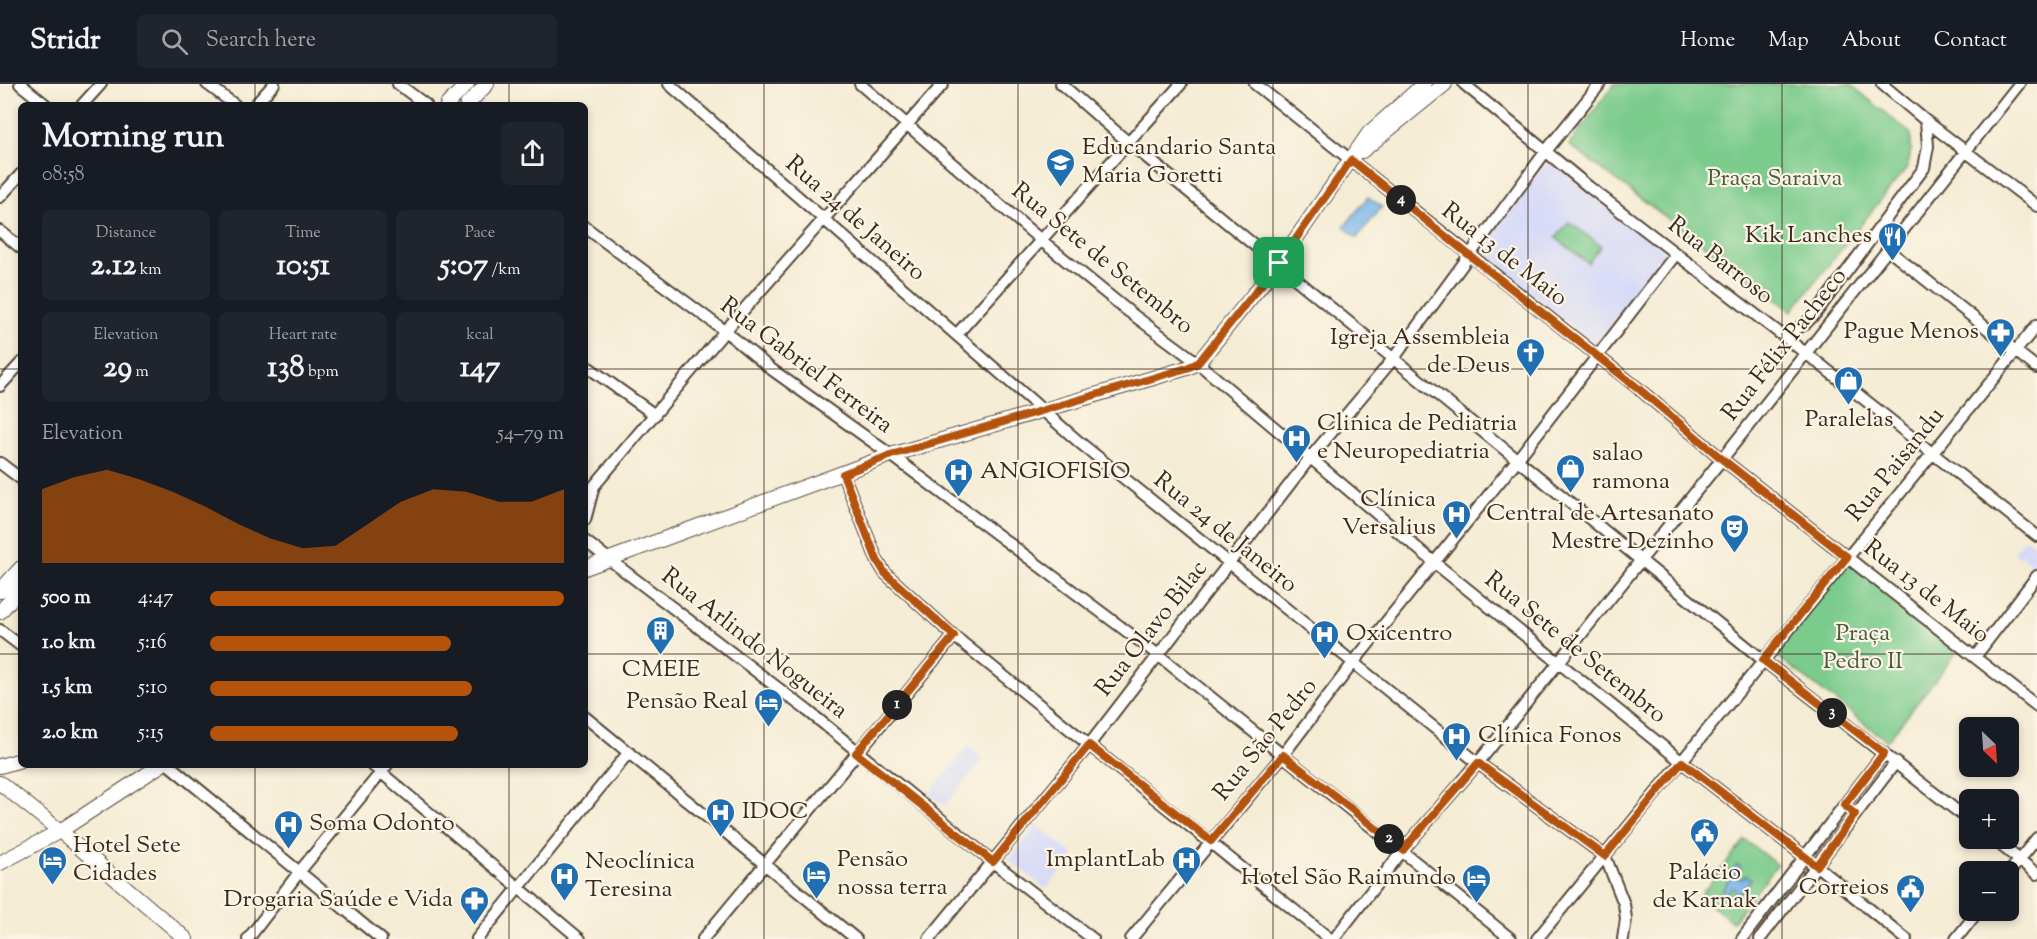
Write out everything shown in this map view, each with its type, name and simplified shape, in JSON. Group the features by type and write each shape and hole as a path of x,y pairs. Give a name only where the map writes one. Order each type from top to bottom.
{"main road":[{"path":"450,102 467,84"},
{"path":"470,102 487,84"},
{"path":"588,567 891,455 1198,363 1279,263 1369,133 1424,84"},
{"path":"1351,160 1445,84"},
{"path":"0,591 18,571"},
{"path":"0,612 18,591"},
{"path":"0,766 18,761"},
{"path":"0,863 60,831 155,768"},
{"path":"0,783 186,939"}],"street":[{"path":"20,84 41,102"},
{"path":"85,102 101,84"},
{"path":"207,84 231,102"},
{"path":"258,102 274,84"},
{"path":"398,84 422,102"},
{"name":"Rua 24 de Janeiro","path":"669,84 957,334 1040,410 1478,763 1605,856"},
{"name":"Rua Sete de Setembro","path":"860,84 1042,241 1128,311 1198,363 1435,563 1906,939"},
{"path":"590,488 943,84"},
{"path":"1061,84 1130,143 1763,660 1959,812"},
{"path":"957,334 1181,84"},
{"name":"Rua 13 de Maio","path":"1255,84 1722,459 2037,706"},
{"name":"Rua Barroso","path":"1464,84 1589,187 1806,353 2037,536"},
{"name":"Rua Olavo Bilac","path":"929,939 1089,745 1310,458 1394,358 1546,150 1600,84"},
{"path":"1882,84 1926,121 2037,206"},
{"name":"Rua Félix Pacheco","path":"1332,939 1403,850 1478,763 2019,84"},
{"path":"1783,336 1805,324 1815,314 1924,168 1928,146 1926,121"},
{"path":"0,197 18,177"},
{"name":"Rua Gabriel Ferreira","path":"588,229 771,369 891,455 1157,654 1511,939"},
{"path":"0,231 18,246"},
{"path":"1887,249 2037,368"},
{"name":"Rua São Pedro","path":"1131,939 1283,755 1353,663 1517,460 1676,254"},
{"name":"Rua Paisandu","path":"1537,939 2037,325"},
{"path":"0,386 18,366"},
{"path":"588,367 655,415"},
{"path":"0,463 18,477"},
{"path":"843,474 877,560 885,573 954,636 1332,939"},
{"name":"Rua Arlindo Nogueira","path":"588,543 808,711 856,753 1093,939"},
{"path":"1975,657 2037,576"},
{"path":"0,630 18,644"},
{"path":"703,939 954,636"},
{"path":"588,719 856,939"},
{"path":"477,939 629,752"},
{"path":"1742,939 1884,753"},
{"path":"1760,939 1896,762"},
{"path":"174,768 381,939"},
{"path":"248,939 379,768"},
{"path":"381,768 519,889 580,939"},
{"path":"1870,770 1882,780"},
{"path":"1844,805 1855,814"},
{"path":"2019,860 2037,838"},
{"path":"2006,849 2037,874"},
{"path":"1605,856 1624,904 1626,919 1623,939"},
{"path":"1763,910 1775,920"},
{"path":"1956,939 1970,921"}],"shaded area":[{"path":"1549,159 1666,252 1595,345 1479,250"},
{"path":"2026,538 2037,547 2037,568 2022,557 2024,552 2019,557 2013,552"},
{"path":"968,746 984,759 944,806 929,794"},
{"path":"1037,825 1074,855 1046,889 1009,860"}],"green space":[{"name":"Praça Saraiva","path":"1614,84 1850,84 1911,134 1908,166 1792,311 1569,145"},
{"path":"1569,222 1601,246 1588,263 1556,238"},
{"name":"Praça Pedro II","path":"1848,561 1961,647 1887,741 1773,653"},
{"path":"1745,840 1777,865 1732,922 1700,896"}],"water":[{"path":"1368,197 1382,207 1357,238 1344,227"},
{"path":"1739,865 1741,868 1738,878 1742,879 1746,875 1751,879 1737,896 1734,894 1736,890 1733,887 1724,895 1721,892 1729,881 1726,879"}],"place":[{"name":"Educandario Santa Maria Goretti","path":"1061,188"},
{"name":"Kik Lanches","path":"1893,262"},
{"name":"Pague Menos","path":"2000,358"},
{"name":"Igreja Assembleia de Deus","path":"1531,378"},
{"name":"Paralelas","path":"1849,406"},
{"name":"Clinica de Pediatria e Neuropediatria","path":"1296,464"},
{"name":"salao ramona","path":"1571,494"},
{"name":"ANGIOFISIO","path":"959,498"},
{"name":"Clínica Versalius","path":"1457,540"},
{"name":"Central de Artesanato Mestre Dezinho","path":"1735,554"},
{"name":"CMEIE","path":"661,656"},
{"name":"Oxicentro","path":"1325,660"},
{"name":"Pensão Real","path":"769,728"},
{"name":"Clínica Fonos","path":"1457,762"},
{"name":"IDOC","path":"721,838"},
{"name":"Soma Odonto","path":"288,850"},
{"name":"Palácio de Karnak","path":"1705,858"},
{"name":"Hotel Sete Cidades","path":"52,886"},
{"name":"ImplantLab","path":"1186,886"},
{"name":"Pensão nossa terra","path":"816,900"},
{"name":"Neoclínica Teresina","path":"564,902"},
{"name":"Hotel São Raimundo","path":"1477,904"},
{"name":"Correios","path":"1910,914"},
{"name":"Drogaria Saúde e Vida","path":"474,926"}],"route":[{"path":"1351,160 1847,557 1763,660 1884,753 1844,805 1855,814 1817,866 1682,762 1605,856 1478,763 1403,850 1283,755 1211,841 1089,745 993,862 856,753 954,636 885,573 877,560 843,474 891,455 1198,363 1279,263 1351,160"}]}
